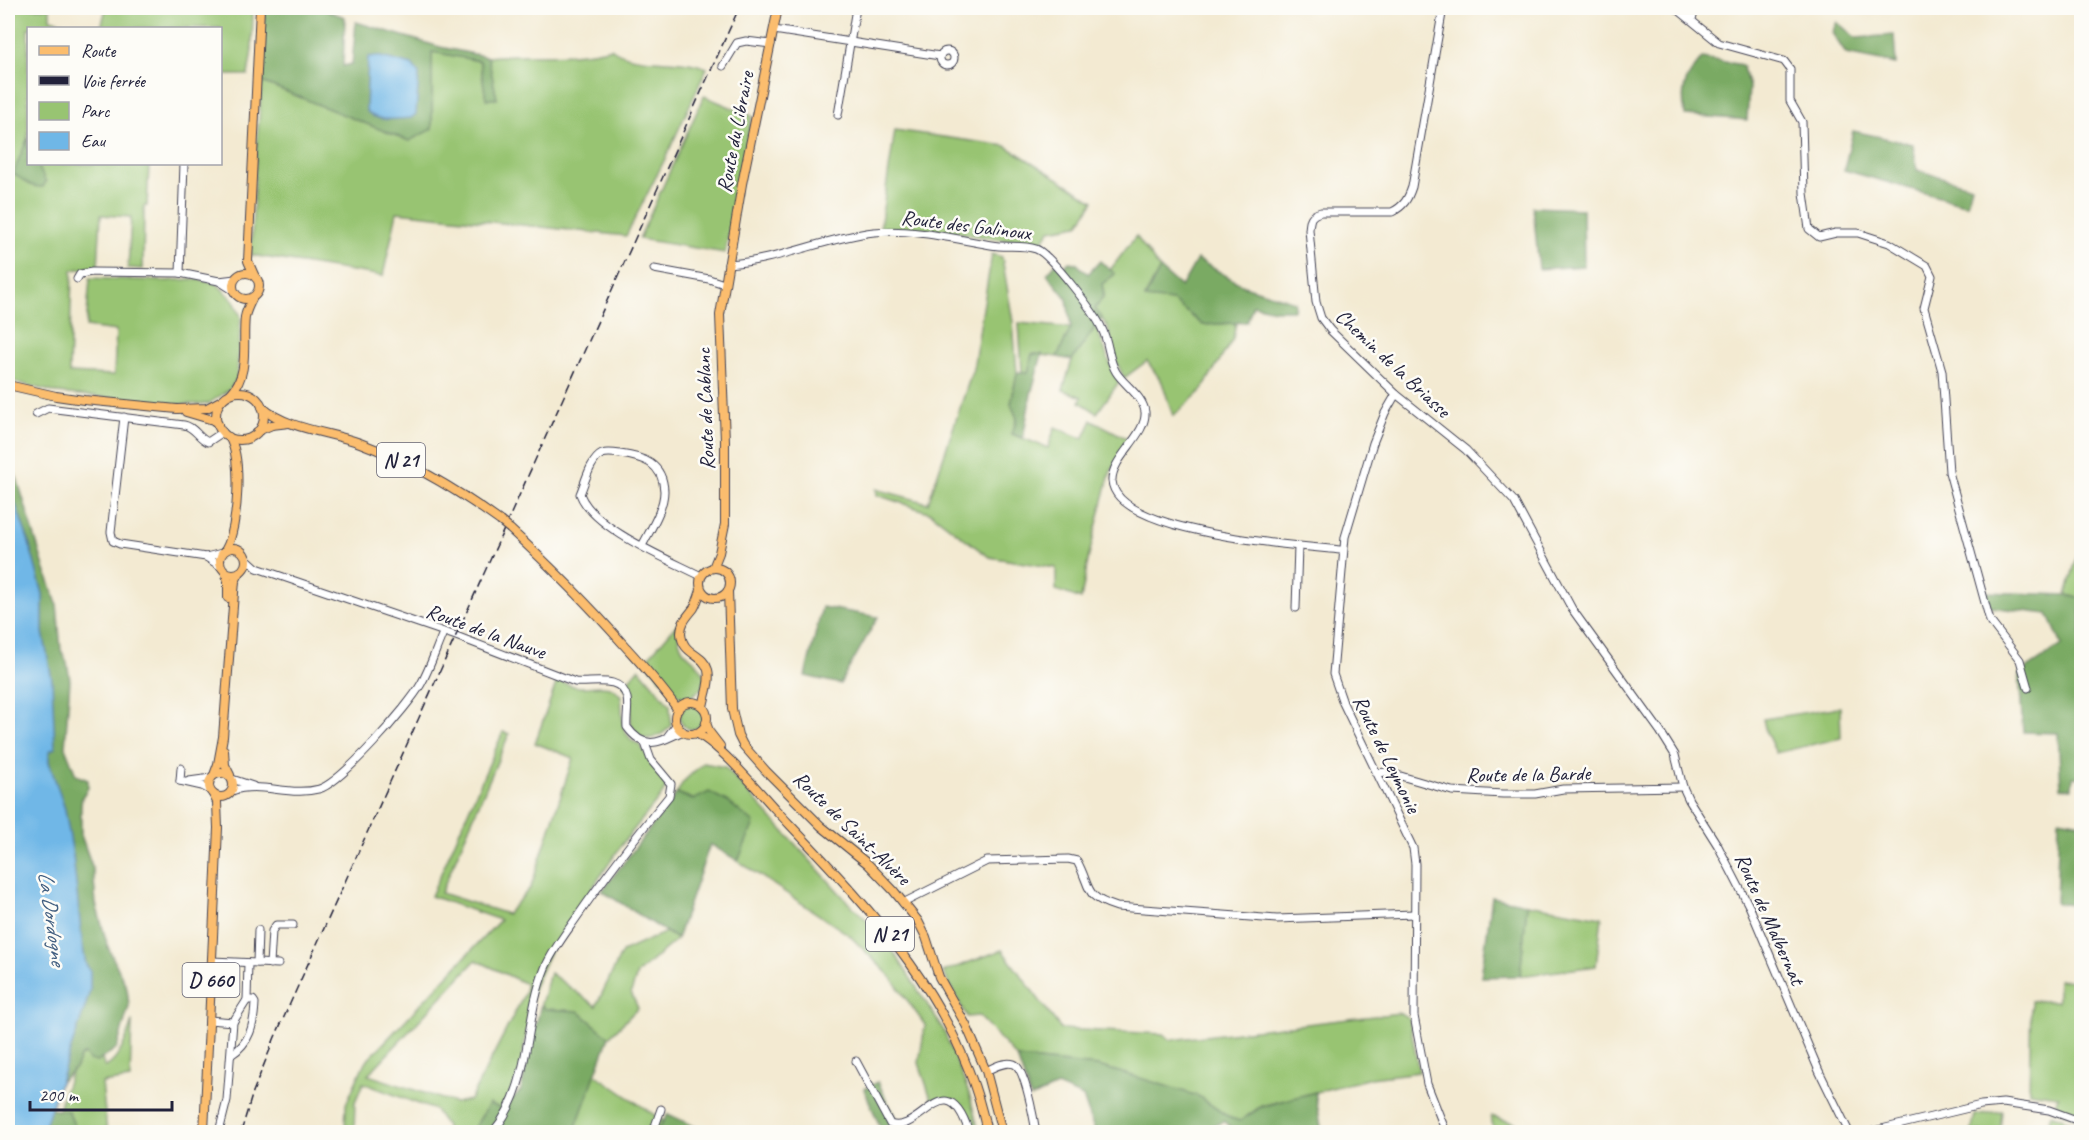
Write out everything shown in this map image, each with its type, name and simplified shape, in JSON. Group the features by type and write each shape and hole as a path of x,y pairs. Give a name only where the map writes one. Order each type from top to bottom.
{"main road":[{"path":"245,317 252,298 257,294 259,288 248,261 260,8"},
{"name":"Route du Libraire","path":"728,264 778,8"},
{"path":"229,644 228,581 223,569 224,551 230,541 238,464 243,445 258,431 263,420 262,407 245,381 243,366 245,317 242,299 233,290 237,277 248,261"},
{"name":"Route de Cablanc","path":"713,568 719,553 725,524 720,315 728,264"},
{"path":"237,277 248,273 255,277"},
{"path":"242,299 252,298"},
{"path":"231,394 239,380 243,366"},
{"path":"8,385 56,396 177,409 207,408 238,392 254,396"},
{"path":"222,400 216,411 223,431 242,440 249,438"},
{"name":"N 21","path":"262,407 290,423 360,443 392,456 439,480 500,521 545,561 592,609 666,692 685,705"},
{"path":"177,409 213,420 234,446 238,464"},
{"name":"N 21","path":"258,431 272,424 290,423"},
{"path":"223,737 225,765 231,777 230,793 221,797 212,792 209,782 218,764 223,737 235,580 246,558 240,549 237,537 235,510"},
{"path":"224,551 233,548 240,549"},
{"path":"695,606 728,591 730,582 719,553"},
{"path":"223,569 232,574 241,571"},
{"path":"706,689 685,705 680,728 696,733 706,723 707,714 703,707 709,681 708,670 704,663 686,650 681,633 684,622 695,606 701,590 701,576 708,569 724,571"},
{"path":"701,590 714,598 729,614"},
{"name":"Route de Saint-Alvère","path":"728,591 732,709 738,735 743,745 821,826 868,864 918,921 926,937 939,977 966,1025 986,1071 1002,1132"},
{"path":"685,705 703,707"},
{"name":"N 21","path":"706,723 710,733 739,770"},
{"name":"N 21","path":"696,733 705,737 739,770 883,926 920,975 944,1016 965,1062 987,1132"},
{"path":"212,776 222,772 231,777"},
{"name":"D 660","path":"204,1132 218,828 217,802 212,792"},
{"name":"D 660","path":"218,828 224,803 230,793"}],"street":[{"path":"838,116 856,8"},
{"name":"Chemin de la Briasse","path":"1443,8 1408,199 1402,207 1392,212 1313,214 1309,230 1316,302 1321,318 1330,330 1396,394 1466,450 1514,501 1572,609 1655,724"},
{"path":"1676,8 1719,43 1784,61 1790,69 1790,101 1802,122 1804,193 1809,229 1820,237 1836,233 1858,233 1889,243 1927,266 1932,276 1924,308 1942,371 1949,472 1990,621 2020,660 2028,688"},
{"path":"1692,19 1695,8"},
{"path":"774,30 940,56"},
{"path":"723,66 737,43 746,41 771,44"},
{"path":"180,273 183,165"},
{"name":"Route des Galinoux","path":"728,264 750,263 832,240 876,232 936,236 997,246 1036,249 1055,265 1101,326 1116,372 1142,404 1145,413 1142,425 1114,472 1112,481 1123,500 1162,521 1232,538 1342,550"},
{"path":"654,270 709,279 724,284"},
{"path":"77,279 80,274 92,272 180,273 219,281 233,290"},
{"path":"219,281 237,277"},
{"name":"Route de Leymonie","path":"1396,394 1385,413 1373,443 1342,550 1334,674 1343,703 1413,848 1415,864 1414,1016 1427,1084 1446,1132"},
{"path":"36,414 48,408 188,425 208,442 223,431"},
{"path":"124,417 111,532 113,541 206,557 223,569"},
{"path":"642,546 662,503 663,481 656,468 648,460 639,456 601,454 594,461 580,494 583,503 614,532 701,576"},
{"path":"1296,608 1298,546"},
{"path":"206,557 224,551"},
{"name":"Route de la Nauve","path":"246,558 257,568 456,636 575,682 614,683 623,690 627,699 627,727 638,740 645,743 651,760 671,784 672,790 669,796 581,910 547,964 536,996 524,1070 510,1107 493,1132"},
{"name":"Route de la Nauve","path":"241,571 257,568"},
{"path":"230,793 240,788 300,792 321,789 340,777 400,712 421,684 442,633"},
{"name":"Route de Malbernat","path":"1655,724 1675,755 1683,787 1689,800 1718,846 1750,908 1819,1071 1849,1132"},
{"path":"645,743 666,739 680,728"},
{"path":"180,782 181,768"},
{"name":"Route de la Barde","path":"1377,773 1387,772 1452,791 1503,794 1535,794 1563,789 1683,787"},
{"path":"180,782 212,776"},
{"path":"231,777 261,788"},
{"path":"180,782 202,786 212,792"},
{"path":"903,903 987,861 1068,859 1077,861 1088,890 1101,902 1117,907 1277,919 1414,914"},
{"path":"212,961 274,964 272,931 276,925 292,926"},
{"path":"219,1132 227,1100 233,1023 247,1000 258,930"},
{"path":"231,1055 241,1048 254,1023 255,1003 253,1000 247,1000"},
{"path":"209,1020 233,1023"},
{"path":"856,1061 890,1124 899,1126 907,1123 917,1118 933,1104 942,1102 950,1103 960,1109 969,1132"},
{"path":"986,1071 1012,1063 1018,1067 1030,1098 1036,1132"},
{"path":"1869,1132 1981,1105 2003,1103 2049,1110 2082,1122"},
{"path":"652,1132 661,1109"}],"green space":[{"path":"8,8 50,8 50,19 79,27 27,27 27,165 149,165 147,206 144,206 143,269 128,268 131,217 101,215 98,267 72,270 69,373 114,375 116,331 86,327 90,278 165,281 192,279 216,283 234,301 241,317 237,378 230,389 208,404 177,404 57,393 8,380"},
{"path":"106,8 253,8 252,50 248,75 222,75 222,27 101,27"},
{"path":"264,8 320,8 345,17 343,66 352,64 356,22 440,47 488,57 497,99 486,99 480,61 432,52 432,129 409,141 262,82"},
{"path":"1837,22 1856,38 1894,35 1896,64 1846,54 1832,33"},
{"path":"611,48 631,57 684,62 707,68 626,236 397,212 383,276 251,255 262,82 409,141 432,128 432,51 480,61 486,98 497,99 488,57 581,53"},
{"path":"1702,58 1742,65 1749,86 1747,120 1685,115 1683,97 1685,84"},
{"path":"704,96 752,116 725,253 639,239"},
{"path":"895,130 1006,146 1094,201 1078,225 1050,230 1039,246 942,230 880,228"},
{"path":"1853,131 1913,144 1917,170 1972,186 1967,205 1844,170"},
{"path":"27,139 27,165 39,165 46,182 43,187 31,185 14,174"},
{"path":"1533,207 1583,209 1584,266 1539,269"},
{"path":"1136,236 1160,269 1145,297 1173,301 1203,325 1236,323 1233,339 1201,391 1173,416 1162,382 1147,361 1124,378 1114,356 1108,328 1095,309 1104,295 1102,284 1114,275 1110,270"},
{"path":"992,254 1002,257 1013,322 1017,373 1011,404 1017,418 1012,434 1048,448 1055,427 1083,439 1092,420 1130,440 1110,473 1089,555 1081,599 1056,590 1056,568 989,557 931,513 877,495 876,489 928,503 973,369"},
{"path":"1197,259 1244,286 1295,302 1294,310 1274,310 1253,305 1247,322 1203,325 1173,301 1145,298 1160,269 1181,287"},
{"path":"1100,261 1115,274 1102,284 1104,295 1095,309 1102,318 1072,360 1057,357 1071,328 1067,299 1047,274 1057,262 1063,268 1069,262 1076,263 1088,274"},
{"path":"1019,323 1071,328 1057,357 1032,354 1028,373 1022,372"},
{"path":"1096,326 1119,382 1097,413 1080,402 1082,397 1063,390 1072,360"},
{"path":"1032,354 1042,354 1031,394 1023,438 1012,434 1017,418 1011,404 1017,373 1028,373"},
{"name":"La Dordogne","path":"8,464 17,478 57,604 61,650 67,662 70,680 65,747 76,775 88,780 88,788 82,797 81,835 93,869 96,904 108,947 127,988 129,1006 117,1048 97,1062 89,1060 85,1054 80,1057 76,1067 60,1082 51,1109 68,1111 77,1132 31,1132 8,565"},
{"path":"2081,543 2081,598 2066,595"},
{"path":"1986,592 2066,595 2081,598 2081,778 2073,777 2072,788 2061,788 2058,733 2023,732 2019,674 2062,645 2048,614 1990,607"},
{"path":"822,607 878,617 840,684 805,676"},
{"path":"678,623 678,635 683,650 696,662 705,676 702,688 689,698 683,699 673,692 645,661"},
{"path":"639,668 670,705 671,725 655,737 643,738 638,735 633,730 631,722 631,701 624,686"},
{"path":"557,681 578,687 613,688 621,696 623,725 626,733 632,741 639,744 665,781 666,787 623,843 551,949 534,987 520,1071 503,1109 489,1104 472,1132 446,1132 446,1126 435,1110 363,1083 355,1102 354,1132 345,1132 346,1104 364,1064 500,920 431,896 503,732 509,734 441,893 507,914 531,887 573,758 535,743","holes":["476,960 526,984 525,993 470,1100 455,1103 368,1075"]},
{"path":"692,705 700,709 704,717 700,725 692,729 684,725 680,717 684,709"},
{"path":"1840,707 1841,738 1776,753 1766,732 1763,719"},
{"path":"703,763 725,767 847,901 885,938 943,1029 969,1093 979,1132 973,1132 965,1113 955,1102 947,1099 931,1099 919,1063 925,1025 890,976 849,935 738,861 753,822 677,793 683,782"},
{"path":"709,792 728,802 754,823 738,861 710,844 677,939 602,891 677,793 693,800"},
{"path":"2059,819 2081,823 2081,906 2056,903"},
{"path":"1492,897 1527,904 1520,976 1481,977"},
{"path":"1527,904 1602,917 1596,966 1520,976"},
{"path":"666,932 677,939 637,974 631,993 638,1008 609,1037 578,1011 545,1009 541,1004 550,973 596,1006 622,952"},
{"path":"1002,950 1061,1029 1163,1034 1171,1040 1400,1013 1409,1018 1419,1072 1371,1078 1261,1106 1240,1121 1230,1118 1198,1096 1098,1066 1017,1058 979,1016 967,1017 943,972"},
{"path":"2058,980 2081,981 2081,1119 2054,1109 2058,1096 2029,1092 2031,1001 2058,1001"},
{"path":"541,1004 545,1009 578,1011 609,1037 574,1132 472,1132 489,1104 503,1109 521,1090"},
{"path":"132,1021 130,1079 102,1083 107,1132 77,1132 68,1111 58,1110 71,1072 80,1057 85,1054 97,1062 102,1059 106,1067 111,1063 123,1046"},
{"path":"1017,1058 1098,1066 1198,1096 1230,1118 1240,1121 1261,1107 1315,1092 1322,1132 1236,1132 1224,1121 1202,1132 1095,1132 1083,1097 1057,1086 1031,1098"},
{"path":"595,1074 663,1121 656,1132 574,1132"},
{"path":"878,1082 897,1121 881,1129 864,1089"},
{"path":"2002,1111 2000,1132 1971,1132 1975,1115"},
{"path":"668,1114 706,1132 656,1132"},
{"path":"2051,1114 2081,1126 2081,1132 2045,1132"},
{"path":"1491,1116 1543,1132 1494,1132"}],"water":[{"path":"377,56 412,65 419,74 416,114 411,118 381,119 366,110 368,57"},
{"name":"La Dordogne","path":"8,483 28,539 43,594 43,632 52,680 55,748 49,751 49,762 65,809 73,855 82,941 86,965 90,970 90,990 86,1004 43,1132 8,1132"}],"railway":[{"path":"241,1132 253,1092 275,1037 739,8"}]}
